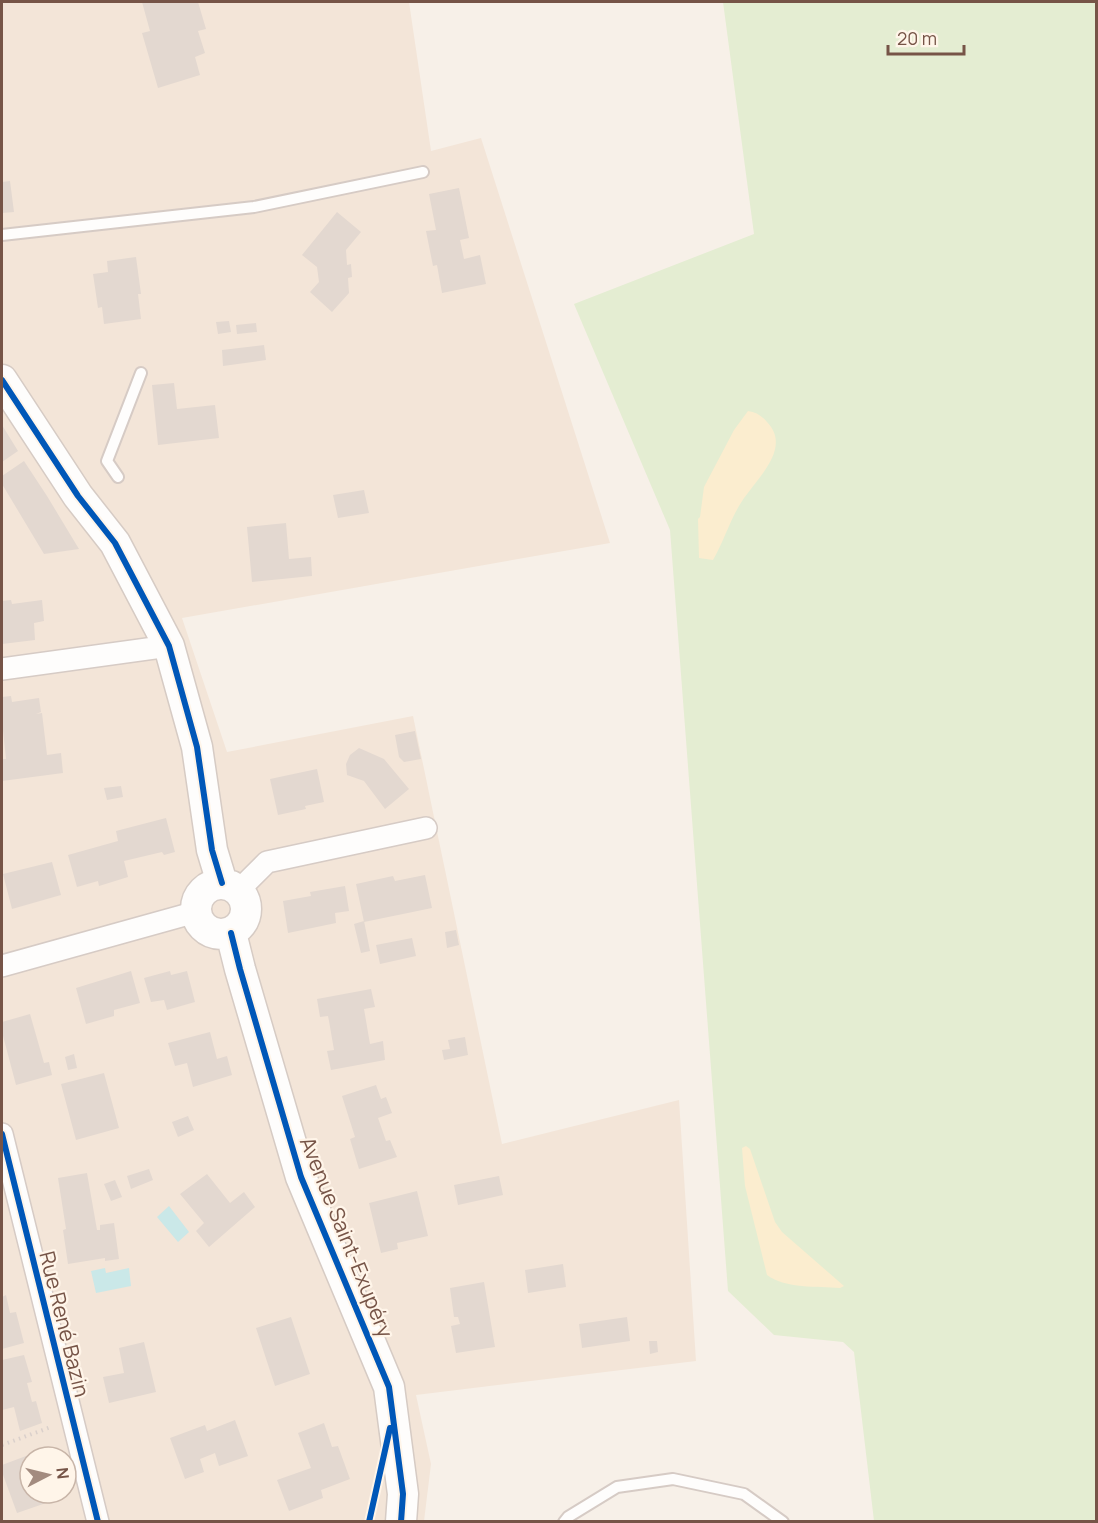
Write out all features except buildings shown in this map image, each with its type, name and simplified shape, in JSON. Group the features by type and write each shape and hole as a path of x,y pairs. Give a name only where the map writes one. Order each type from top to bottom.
{"street":[{"path":"2,380 78,496 115,543 169,646 197,747 212,850 230,887 247,905 246,913 238,928 231,933 209,931 198,920 196,912 200,896 213,885 230,887 267,862 426,828"},
{"path":"2,669 169,646"},
{"path":"2,966 196,912"},
{"name":"Avenue Saint-Exupéry","path":"231,933 301,1177 390,1387 403,1494 401,1521"},
{"name":"Rue René Bazin","path":"2,1134 71,1420 98,1521"}],"lane":[{"path":"2,235 254,207 423,172"},
{"path":"118,477 107,461 141,373"},
{"path":"564,1521 617,1487 673,1479 744,1494 783,1521"}],"path":[{"path":"2,1445 71,1420"}],"shaded area":[{"path":"2,2 409,2 431,151 481,138 610,543 182,618 227,752 413,716 502,1144 679,1100 696,1361 416,1395 431,1464 424,1521 2,1522"}],"green space":[{"path":"723,2 1096,2 1096,1521 874,1521 854,1352 843,1342 774,1335 728,1291 670,530 574,304 754,234"}],"sand":[{"path":"748,411 763,418 774,433 776,444 773,455 768,466 739,506 713,560 699,558 698,519 704,487 734,430"},
{"path":"746,1146 750,1149 775,1222 782,1232 844,1286 840,1288 792,1285 767,1275 745,1186 742,1148"}],"water":[{"path":"169,1206 189,1232 178,1242 157,1217"},
{"path":"105,1268 106,1273 129,1268 131,1286 96,1293 91,1271"}],"cycle path":[{"path":"2,380 78,496 115,543 169,646 197,747 212,850 222,883"},
{"path":"231,933 301,1177 389,1387 403,1494 401,1522"},
{"path":"2,1134 98,1522"},
{"path":"369,1522 390,1428"}]}
